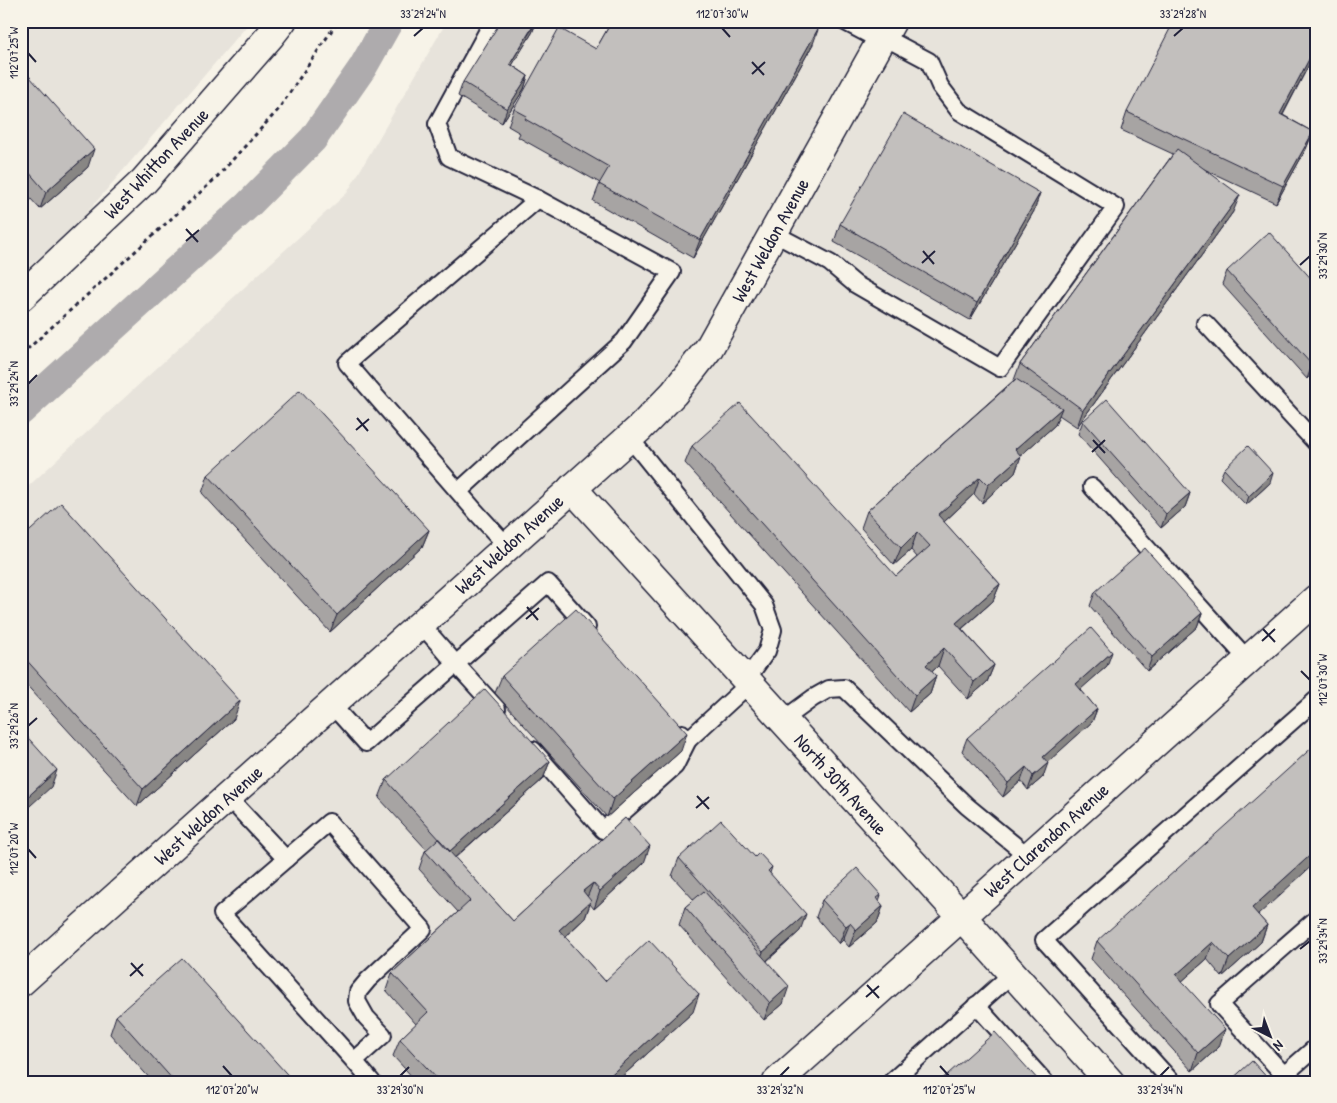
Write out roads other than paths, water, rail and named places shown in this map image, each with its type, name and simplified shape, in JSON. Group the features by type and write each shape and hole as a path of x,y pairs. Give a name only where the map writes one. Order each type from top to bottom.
{"street":[{"name":"West Whitton Avenue","path":"21,297 144,181 282,21"},
{"name":"West Weldon Avenue","path":"21,982 640,428 674,393 709,348 886,33"},
{"name":"North 30th Avenue","path":"572,488 1110,1082"},
{"name":"West Clarendon Avenue","path":"777,1082 1316,599"}],"lane":[{"path":"459,491 624,340 672,272 538,199 450,157 436,124 493,21"},
{"path":"773,233 830,263 855,284 1000,368 1116,207 959,111 940,86 929,62 886,33 843,21"},
{"path":"508,546 347,362 538,199"},
{"path":"1205,322 1316,443"},
{"path":"520,736 603,830 675,766 688,740 748,682 767,651 773,630 764,605 629,436"},
{"path":"1092,487 1248,660"},
{"path":"331,704 366,743 548,583 599,640"},
{"path":"420,624 507,722"},
{"path":"783,720 828,689 844,688 967,806 1028,856"},
{"path":"1172,1082 1044,940 1316,700"},
{"path":"669,719 688,740"},
{"path":"228,797 286,859"},
{"path":"354,1061 382,1035 366,1017 358,1001 358,992 368,980 423,929 329,822 222,914 372,1082"},
{"path":"1316,919 1219,1004 1284,1075 1316,1047"},
{"path":"891,1082 1012,974"},
{"path":"976,1006 1045,1082"}],"waterway":[{"path":"21,411 248,205 313,139 363,67 389,21"}]}
